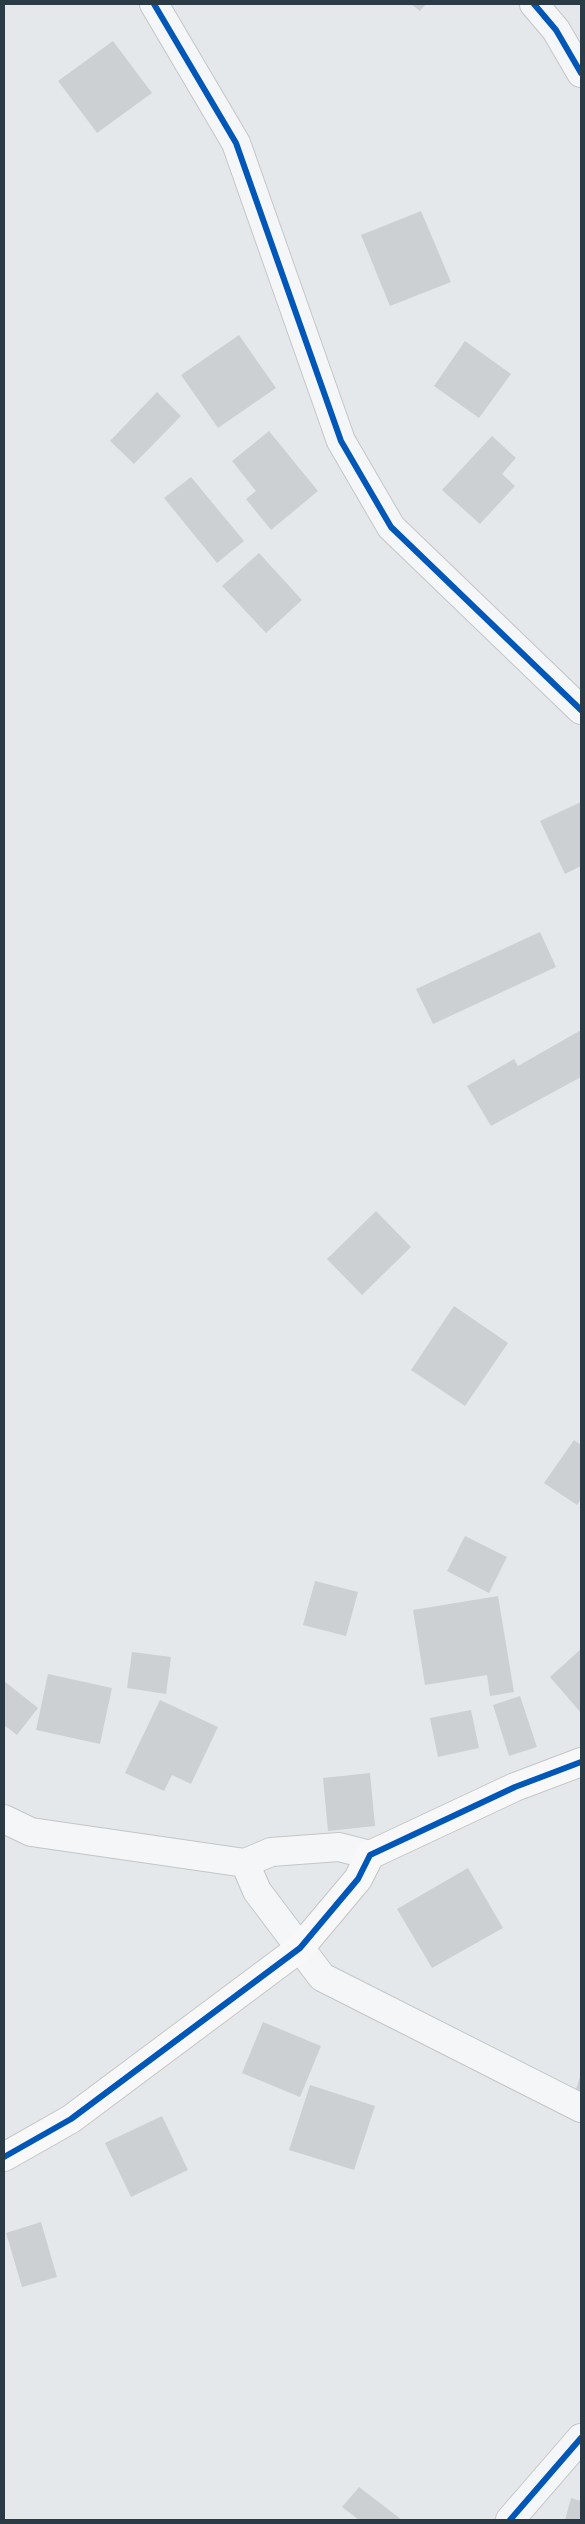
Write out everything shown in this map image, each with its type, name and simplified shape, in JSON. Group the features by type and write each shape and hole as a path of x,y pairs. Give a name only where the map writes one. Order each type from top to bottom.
{"street":[{"path":"154,4 236,143 341,441 391,527 581,710"},
{"path":"534,4 556,30 581,73"},
{"path":"4,2157 71,2119 300,1948 358,1880 370,1855 515,1787 581,1762"},
{"path":"4,1819 30,1832 245,1863 271,1852 339,1847 370,1855"},
{"path":"245,1863 257,1891 322,1977 581,2108"},
{"path":"510,2520 581,2438"}],"building":[{"path":"411,4 426,4 420,11"},
{"path":"113,41 152,93 97,133 58,81"},
{"path":"421,211 451,282 390,306 361,235"},
{"path":"239,335 276,388 218,428 181,375"},
{"path":"465,341 511,374 479,418 434,386"},
{"path":"157,392 181,416 134,464 110,441"},
{"path":"269,431 318,491 271,530 246,499 256,491 232,461"},
{"path":"492,436 516,458 502,474 515,486 480,524 442,490"},
{"path":"191,477 244,541 217,563 164,498"},
{"path":"259,553 302,600 266,633 222,586"},
{"path":"581,802 581,866 565,874 540,821"},
{"path":"540,932 556,967 433,1024 416,989"},
{"path":"581,1030 581,1077 491,1126 467,1086 514,1059 518,1066"},
{"path":"376,1211 411,1247 362,1295 327,1259"},
{"path":"454,1306 508,1343 465,1406 411,1370"},
{"path":"574,1440 581,1445 581,1499 577,1505 544,1483"},
{"path":"465,1536 507,1557 489,1593 447,1571"},
{"path":"315,1581 358,1592 346,1636 303,1625"},
{"path":"498,1596 514,1692 490,1696 487,1675 425,1685 413,1610"},
{"path":"581,1649 581,1713 550,1677"},
{"path":"132,1652 171,1657 166,1694 127,1688"},
{"path":"48,1674 112,1688 100,1744 36,1730"},
{"path":"4,1681 38,1708 17,1735 4,1725"},
{"path":"520,1696 537,1747 509,1756 493,1705"},
{"path":"160,1700 218,1727 191,1784 172,1775 164,1791 125,1773"},
{"path":"471,1710 479,1748 438,1757 430,1718"},
{"path":"370,1773 375,1826 328,1831 323,1778"},
{"path":"468,1868 503,1928 432,1968 397,1909"},
{"path":"263,2022 321,2046 300,2097 242,2073"},
{"path":"581,2074 581,2094 575,2092"},
{"path":"310,2085 375,2106 354,2170 289,2150"},
{"path":"162,2116 188,2170 131,2197 105,2143"},
{"path":"41,2222 57,2277 22,2287 6,2233"},
{"path":"359,2487 402,2520 359,2520 342,2507"},
{"path":"571,2498 581,2501 581,2520 565,2520"}],"cycle path":[{"path":"154,4 236,143 341,441 391,527 581,710"},
{"path":"534,4 556,30 581,73"},
{"path":"4,2157 71,2119 300,1948 358,1879 370,1855 515,1787 581,1762"},
{"path":"510,2520 581,2438"}]}
